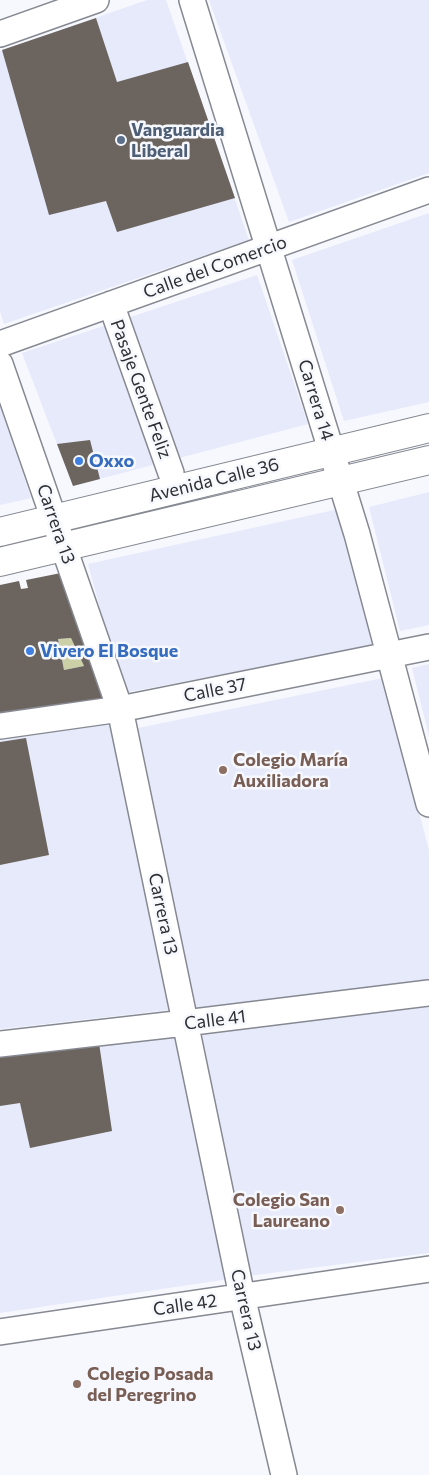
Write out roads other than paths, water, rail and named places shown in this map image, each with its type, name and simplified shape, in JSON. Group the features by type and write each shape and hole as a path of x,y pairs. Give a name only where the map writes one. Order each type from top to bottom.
{"main road":[{"name":"Avenida Calle 36","path":"0,532 429,428"},
{"name":"Avenida Calle 36","path":"0,562 429,460"}],"street":[{"path":"0,34 96,0"},
{"name":"Carrera 14","path":"192,0 357,534 429,804"},
{"name":"Calle del Comercio","path":"0,344 429,190"},
{"name":"Pasaje Gente Feliz","path":"111,304 171,473"},
{"name":"Carrera 13","path":"0,364 120,709 242,1296 284,1475"},
{"name":"Calle 37","path":"0,726 120,709 429,647"},
{"name":"Calle 41","path":"0,1044 429,993"},
{"name":"Calle 42","path":"0,1332 429,1269"}],"place":[{"name":"Vanguardia Liberal","path":"121,140"},
{"name":"Oxxo","path":"79,461"},
{"name":"Vivero El Bosque","path":"30,651"},
{"name":"Colegio María Auxiliadora","path":"223,770"},
{"name":"Colegio San Laureano","path":"340,1210"},
{"name":"Colegio Posada del Peregrino","path":"77,1384"}]}
